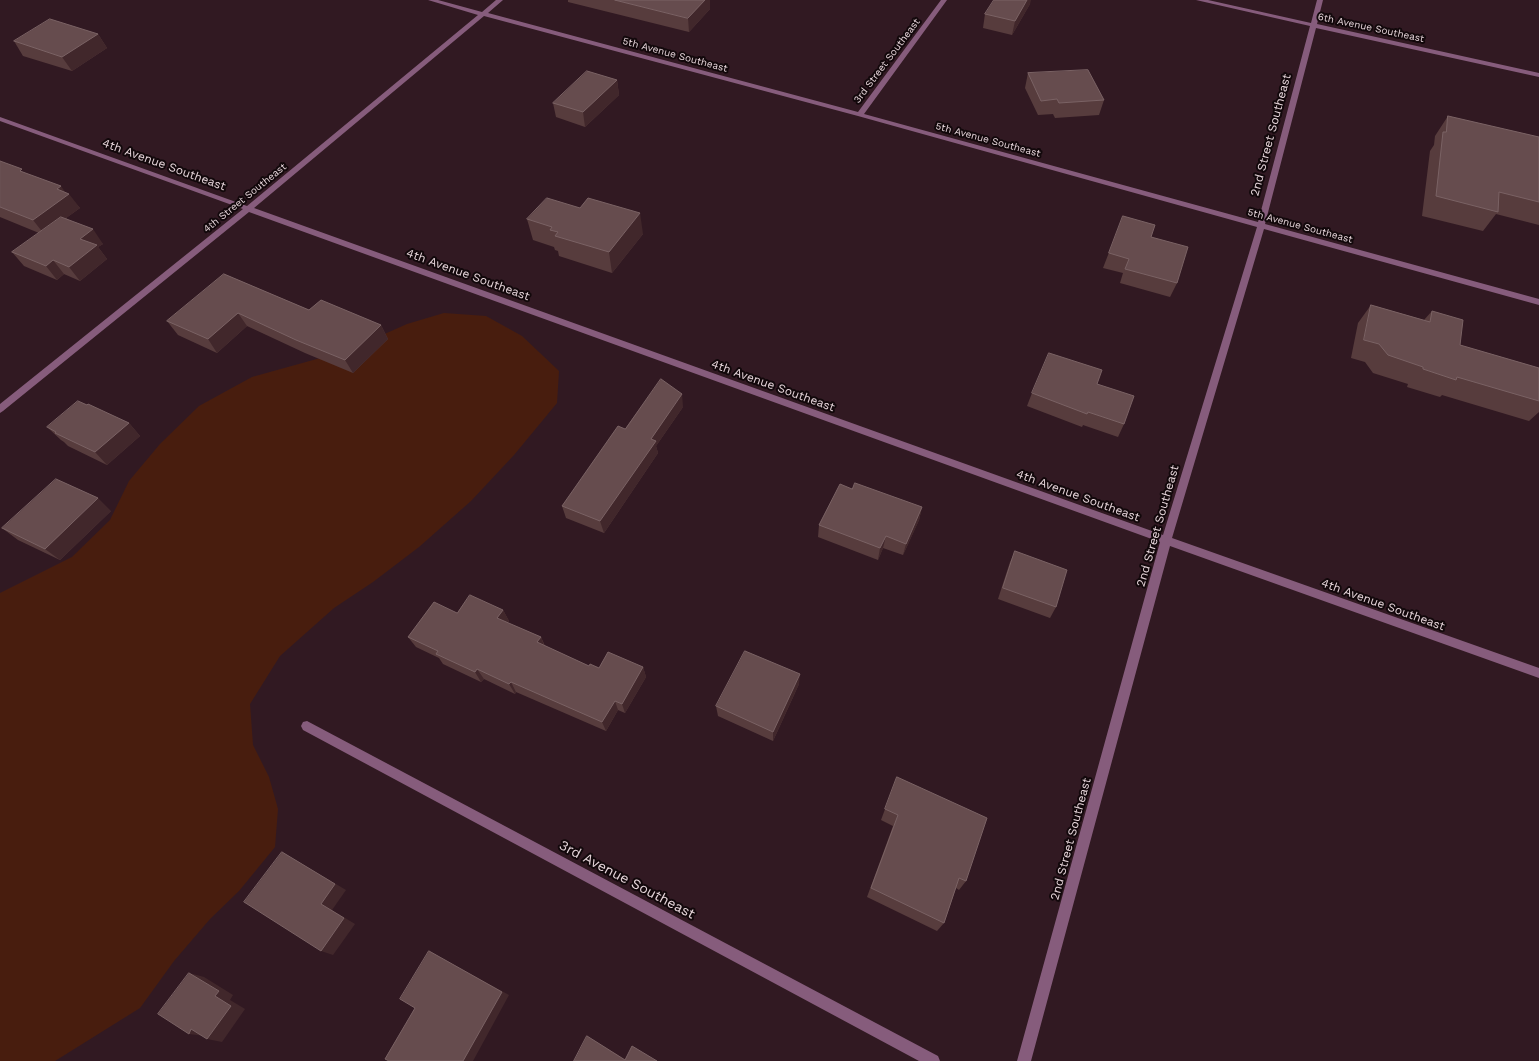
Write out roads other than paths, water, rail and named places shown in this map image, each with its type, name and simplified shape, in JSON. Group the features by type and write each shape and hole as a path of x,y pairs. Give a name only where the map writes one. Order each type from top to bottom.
{"street":[{"name":"5th Avenue Southeast","path":"431,0 860,115 1539,302"},
{"name":"4th Street Southeast","path":"0,409 248,209 500,0"},
{"name":"3rd Street Southeast","path":"860,115 944,0"},
{"name":"6th Avenue Southeast","path":"1199,0 1539,75"},
{"name":"2nd Street Southeast","path":"1024,1061 1166,540 1261,225 1320,0"},
{"name":"4th Avenue Southeast","path":"0,119 1166,540 1539,672"},
{"name":"3rd Avenue Southeast","path":"307,726 933,1061"}]}
